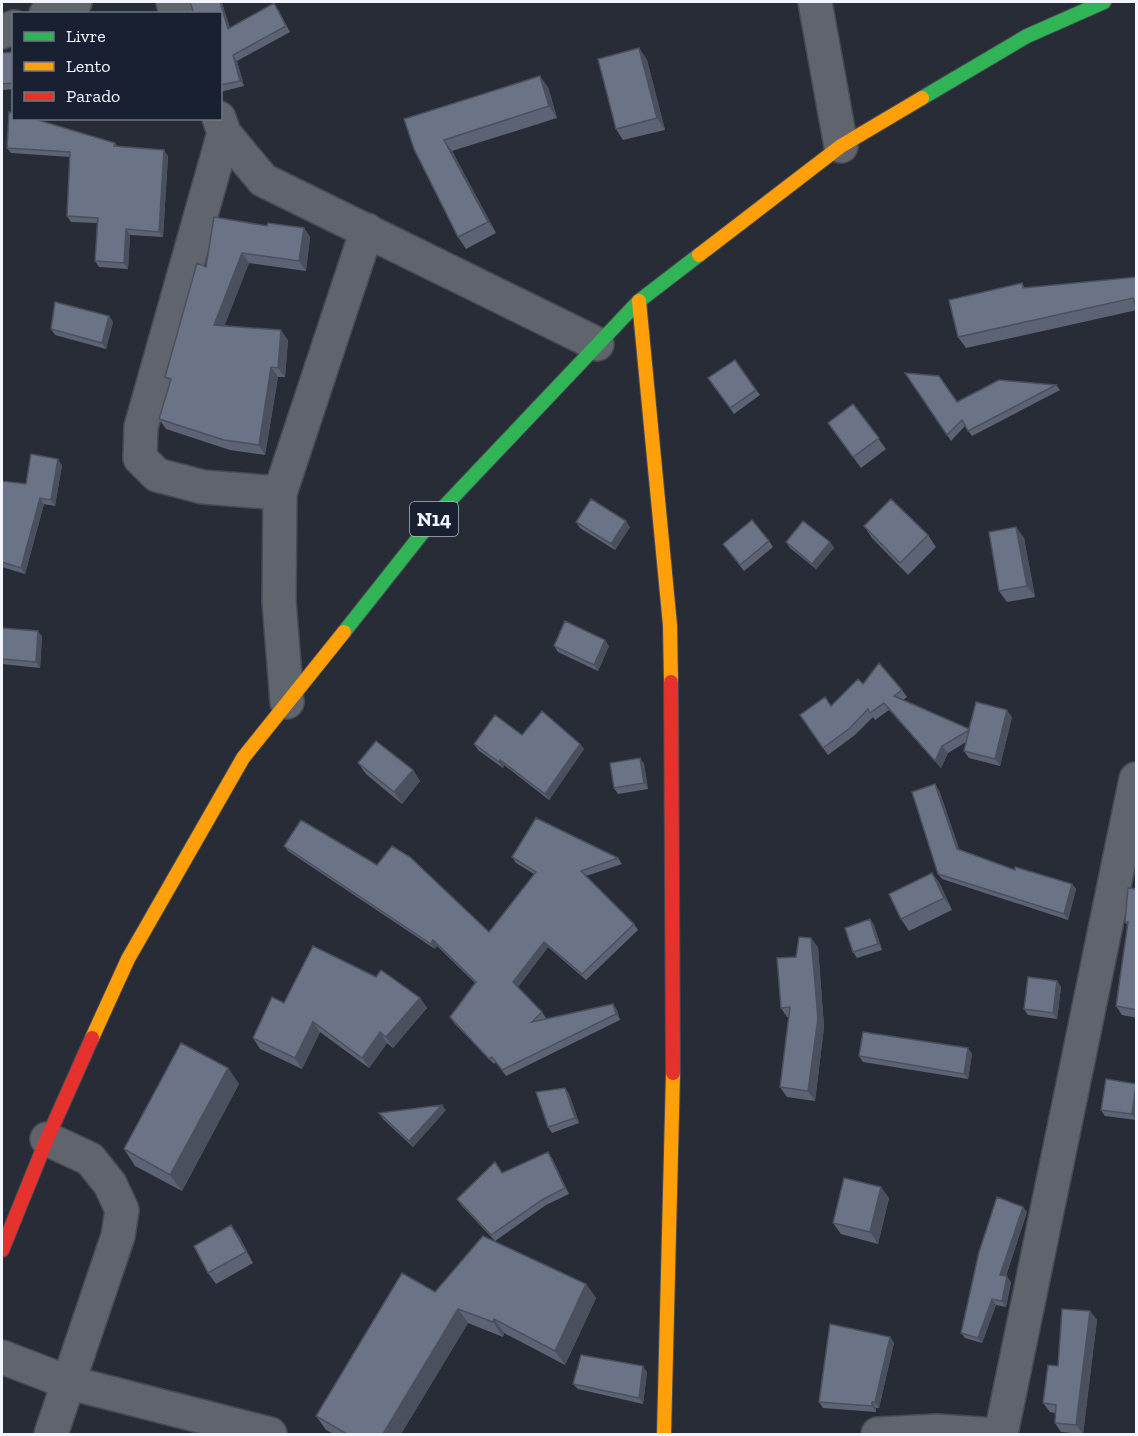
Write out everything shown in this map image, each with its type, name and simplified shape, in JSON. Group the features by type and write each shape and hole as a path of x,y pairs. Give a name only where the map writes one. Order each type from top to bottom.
{"main road":[{"name":"N14","path":"2,1250 47,1139 128,959 243,758 439,512 639,301 841,146 1027,36 1104,2"},
{"path":"639,301 670,625 674,1029 663,1434"}],"street":[{"path":"51,12 75,2"},
{"path":"815,2 841,146"},
{"path":"221,125 263,180 597,344"},
{"path":"221,125 141,426 140,458 157,475 203,487 280,493"},
{"path":"288,702 279,602 280,493 367,230"},
{"path":"1001,1434 1137,779"},
{"path":"47,1139 90,1159 110,1184 122,1210 118,1236 51,1434"},
{"path":"2,1357 67,1382 270,1434"},
{"path":"878,1434 937,1431 982,1434"}],"building":[{"path":"190,2 220,2 228,29 274,3 286,26 233,55 240,81 222,85 222,12 193,12"},
{"path":"639,48 657,118 616,129 598,59"},
{"path":"12,52 12,83 2,84 2,53"},
{"path":"540,76 549,106 444,140 488,222 458,237 414,149 404,119"},
{"path":"9,112 12,113 12,120 38,120 115,143 114,146 164,150 159,232 126,229 124,263 95,261 98,218 67,216 70,152 7,148"},
{"path":"214,217 267,226 268,223 304,228 299,261 242,253 214,325 281,330 278,368 271,367 259,445 224,440 159,419 171,379 165,377 197,263 206,267"},
{"path":"1137,277 1137,308 1133,298 958,337 949,300 1022,283 1023,288"},
{"path":"55,302 109,316 102,343 51,329"},
{"path":"735,360 756,390 730,408 708,378"},
{"path":"905,373 939,376 957,402 999,380 1056,385 968,431 962,420 947,435"},
{"path":"853,404 879,438 853,457 828,423"},
{"path":"31,454 58,459 51,500 40,498 21,568 2,562 2,481 26,484"},
{"path":"591,499 626,521 611,544 576,522"},
{"path":"891,499 928,535 900,563 864,526"},
{"path":"752,520 769,541 740,565 723,544"},
{"path":"803,521 830,542 812,564 786,542"},
{"path":"1016,527 1027,586 999,591 989,532"},
{"path":"565,621 605,640 594,665 554,646"},
{"path":"2,628 38,631 36,662 2,659"},
{"path":"879,663 902,690 894,696 969,729 976,702 1007,710 995,759 964,751 969,730 942,746 935,761 884,703 870,713 868,709 850,728 823,748 800,715 825,697 831,706 858,679 863,684"},
{"path":"542,711 580,744 545,794 500,760 499,762 474,744 495,715 522,735"},
{"path":"376,741 413,770 394,792 358,763"},
{"path":"640,758 644,783 614,788 610,763"},
{"path":"935,784 957,849 1015,870 1015,867 1072,884 1064,914 938,874 912,792"},
{"path":"536,818 618,858 581,871 634,924 582,974 544,942 513,982 542,1012 532,1022 613,1004 616,1014 502,1070 492,1057 489,1059 450,1017 476,982 433,940 431,944 284,846 301,820 377,865 392,846 410,857 489,932 536,872 512,857"},
{"path":"932,873 944,898 901,919 889,894"},
{"path":"1128,888 1137,889 1137,1010 1116,1006 1128,922 1125,922"},
{"path":"870,919 878,944 853,952 845,928"},
{"path":"799,937 811,938 818,1018 808,1091 780,1087 790,1007 781,1008 777,958 796,957"},
{"path":"313,946 376,977 381,970 420,998 386,1037 380,1032 362,1058 313,1022 295,1058 253,1038 272,997 284,1003"},
{"path":"1028,977 1057,981 1053,1013 1024,1009"},
{"path":"863,1032 968,1048 964,1074 859,1056"},
{"path":"181,1043 228,1068 170,1175 124,1149"},
{"path":"1106,1079 1136,1084 1132,1114 1101,1110"},
{"path":"565,1088 575,1118 548,1127 536,1092"},
{"path":"442,1105 409,1141 379,1113"},
{"path":"548,1152 565,1188 542,1200 491,1235 457,1199 495,1162 502,1173"},
{"path":"844,1178 881,1187 870,1232 833,1223"},
{"path":"997,1197 1023,1207 1000,1275 1007,1276 1002,1301 992,1299 978,1338 961,1333 979,1252"},
{"path":"231,1225 246,1252 208,1273 194,1246"},
{"path":"483,1236 586,1284 555,1351 494,1319 493,1322 458,1309 383,1434 347,1434 316,1416 402,1273 435,1292"},
{"path":"1062,1309 1090,1311 1076,1425 1055,1423 1056,1405 1043,1403 1048,1365 1058,1366"},
{"path":"830,1324 890,1337 875,1402 872,1402 872,1406 819,1402"},
{"path":"581,1355 643,1366 639,1398 573,1384"}],"traffic: fast":[{"path":"922,98 1027,36 1104,2"},
{"path":"344,632 439,512 639,301 699,255"}],"traffic: slow":[{"path":"699,255 841,146 922,98"},
{"path":"639,301 670,625 671,682"},
{"path":"92,1038 128,959 243,758 344,632"},
{"path":"664,1434 673,1073"}],"traffic: jam":[{"path":"671,682 673,1073"},
{"path":"2,1250 47,1139 92,1038"}]}
